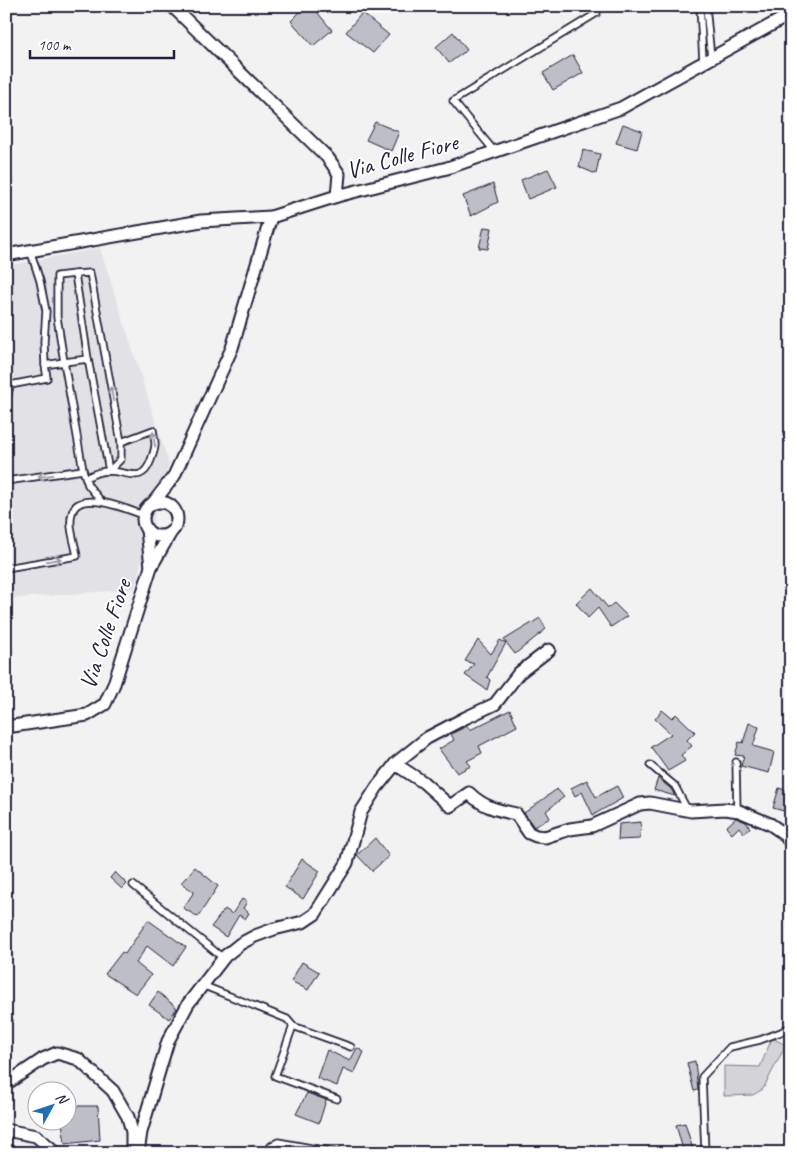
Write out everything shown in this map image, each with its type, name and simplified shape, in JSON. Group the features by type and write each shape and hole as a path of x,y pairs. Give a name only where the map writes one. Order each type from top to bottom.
{"street":[{"path":"172,6 328,158 339,174 337,196"},
{"name":"Via Colle Fiore","path":"6,255 201,221 272,217 337,196 447,168 621,108 791,14"},
{"path":"174,476 173,508 176,522 171,532 161,536 151,533 143,522 143,515 145,510 153,503 174,476 232,348 272,217"},
{"path":"153,503 164,503 173,508"},
{"name":"Via Colle Fiore","path":"147,530 151,567"},
{"name":"Via Colle Fiore","path":"6,727 87,714 104,704 114,684 151,567 171,532"},
{"path":"138,1153 144,1124 168,1041 188,1004 224,958 240,944 255,936 303,922 315,914 348,863 361,812 395,764 427,738 495,704 519,674 550,650"},
{"path":"395,764 423,782 450,806 469,793 478,803 516,814 530,833 536,836 544,837 570,829 592,826 640,804 650,803 688,811 724,809 737,811 770,824 783,833 791,843"},
{"path":"6,1084 43,1059 57,1053 78,1059 113,1091 121,1102 132,1132 132,1153"},
{"path":"6,1130 36,1136 54,1153"}],"lane":[{"path":"700,6 707,60"},
{"path":"706,6 707,60"},
{"path":"776,22 788,6"},
{"path":"495,152 453,101 596,13"},
{"path":"6,404 10,385 47,378 44,342 46,311 40,281 30,250"},
{"path":"101,501 88,485 83,470 57,317 57,276 90,272 121,442 121,459 109,471"},
{"path":"75,274 88,359 109,471"},
{"path":"45,365 88,359"},
{"path":"86,478 94,473 109,471 138,476 147,470 156,446 152,430 121,442"},
{"path":"6,481 83,470"},
{"path":"6,568 77,556 71,526 72,512 76,505 83,502 101,501 143,515"},
{"path":"736,762 737,811"},
{"path":"650,765 675,786 688,811"},
{"path":"133,885 224,958"},
{"path":"202,985 267,1010 287,1019 294,1026 352,1047"},
{"path":"294,1026 275,1076 337,1099"},
{"path":"705,1153 702,1077 730,1047 760,1040 791,1026"},
{"path":"270,1153 271,1146 278,1142 339,1153"}],"shaded area":[{"path":"100,248 169,464 134,589 6,599 6,266"},
{"path":"772,1038 786,1045 763,1089 753,1095 724,1096 724,1066 760,1067"}],"building":[{"path":"306,6 312,6 332,30 313,46 291,21"},
{"path":"362,13 389,35 373,53 346,32"},
{"path":"453,32 467,50 449,63 436,47"},
{"path":"573,55 583,73 553,90 543,73"},
{"path":"375,122 399,132 391,151 366,140"},
{"path":"623,124 642,131 637,149 616,143"},
{"path":"583,150 600,154 596,174 579,167"},
{"path":"548,169 557,187 528,199 521,180"},
{"path":"493,184 498,202 471,216 463,196"},
{"path":"484,227 492,228 488,249 479,248"},
{"path":"592,588 608,608 614,603 627,616 611,627 598,608 588,618 576,603"},
{"path":"540,618 546,629 515,654 504,640"},
{"path":"478,640 491,654 500,640 506,643 487,677 490,680 487,690 465,675 474,664 465,661"},
{"path":"510,710 517,726 479,746 482,753 467,761 471,766 457,773 439,749 454,740 451,734 467,726 470,730"},
{"path":"662,710 672,718 676,714 695,732 687,740 692,746 681,755 685,761 668,771 651,747 671,734 655,719"},
{"path":"749,723 759,727 753,746 774,752 769,773 741,766 744,756 735,755 739,742 743,743"},
{"path":"658,778 671,789 675,796 654,790"},
{"path":"587,780 596,797 617,786 623,798 593,815 582,792 575,796 571,788"},
{"path":"779,788 791,792 791,813 773,808"},
{"path":"557,789 564,797 546,811 550,818 534,827 524,813"},
{"path":"736,818 746,822 750,828 744,833 739,827 732,834 726,827"},
{"path":"641,822 640,839 618,840 619,824"},
{"path":"375,838 389,856 372,871 357,855"},
{"path":"302,859 320,871 303,899 285,887"},
{"path":"195,867 218,886 198,917 183,908 194,892 181,883"},
{"path":"115,872 127,884 122,889 110,878"},
{"path":"242,899 247,902 243,908 249,913 245,919 239,915 226,937 211,927 225,909 232,914"},
{"path":"148,920 186,947 173,966 147,946 136,963 151,975 136,994 105,974 122,952 125,954"},
{"path":"302,962 319,972 308,990 291,981"},
{"path":"158,992 177,1008 169,1019 149,1005"},
{"path":"357,1048 364,1052 354,1074 343,1069 337,1086 317,1078 327,1050 350,1061"},
{"path":"695,1061 698,1090 694,1091 687,1063"},
{"path":"307,1093 326,1100 319,1123 296,1114"},
{"path":"78,1106 98,1106 100,1140 65,1144 63,1132 78,1132"},
{"path":"685,1123 694,1153 684,1153 676,1125"}]}
